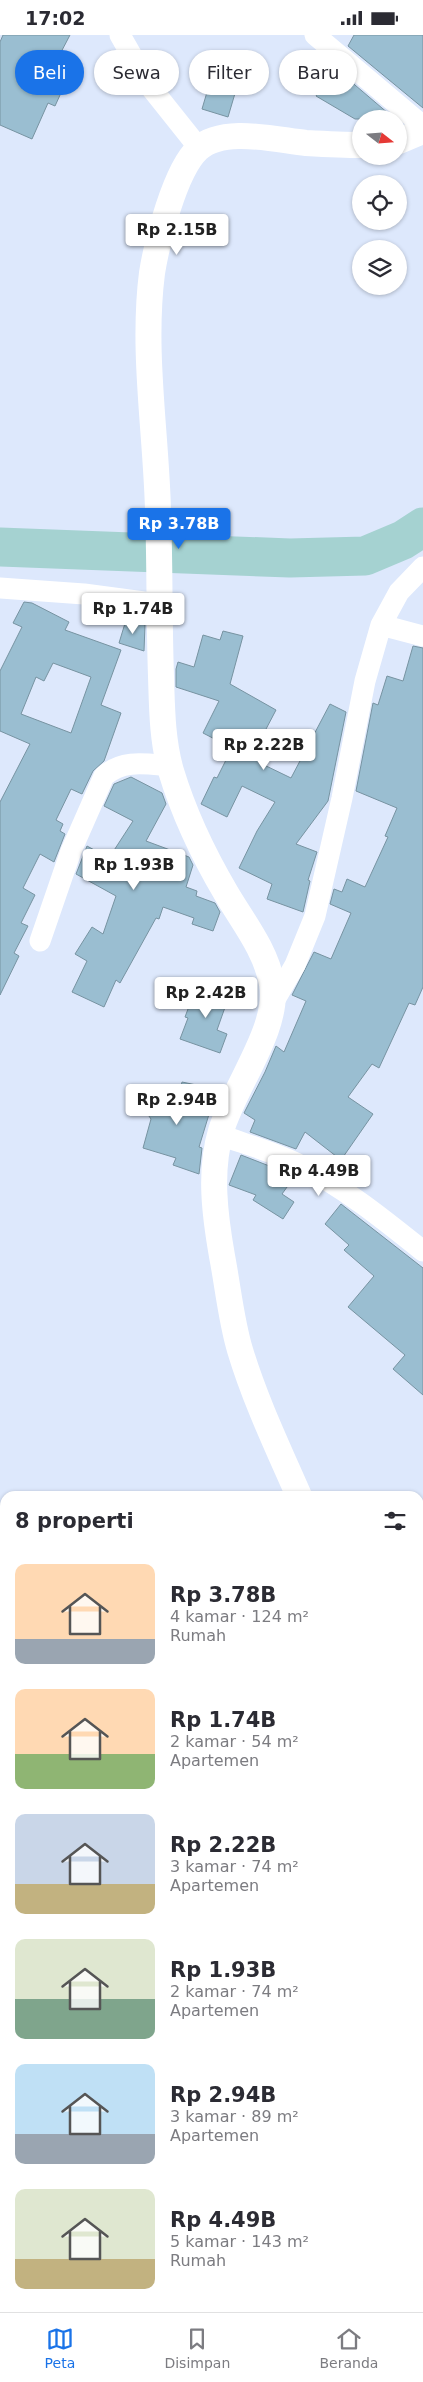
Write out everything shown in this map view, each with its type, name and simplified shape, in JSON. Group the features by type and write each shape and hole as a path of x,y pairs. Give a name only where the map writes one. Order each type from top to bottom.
{"street":[{"path":"120,35 148,84 198,149"},
{"path":"315,35 423,126"},
{"path":"408,137 423,131"},
{"path":"297,1491 260,1409 239,1346 216,1215 214,1188 220,1135 233,1097 268,1026 273,1003 271,979 261,951 198,843 170,766 163,716 158,506 150,343 153,271 172,198 188,161 198,149 213,140 245,137 352,145"},
{"path":"273,1003 295,965 315,917 342,798 365,681 381,625 399,592 423,567"},
{"path":"0,588 159,599"},
{"path":"381,625 423,636"},
{"path":"40,941 74,843 104,776 113,768 128,764 170,766"},
{"path":"220,1135 280,1157 310,1171 374,1212 423,1251"}],"building":[{"path":"3,35 70,35 62,50 15,50 15,95 60,95 55,106 48,103 32,139 0,125 0,42"},
{"path":"354,35 423,35 423,108 357,53 357,50 353,50 348,46"},
{"path":"357,87 384,110 352,110 352,117 316,96 357,95"},
{"path":"206,95 235,95 228,117 202,109"},
{"path":"24,602 32,603 69,622 65,630 121,650 101,705 121,713 104,761 93,771 82,794 71,789 56,820 63,824 60,831 65,834 54,862 40,854 23,888 35,895 21,923 28,926 14,953 19,956 0,995 0,802 30,744 0,731 0,671 22,627 13,623","holes":["53,663 91,677 71,733 21,714 36,677 44,681"]},
{"path":"126,620 145,625 144,651 119,643"},
{"path":"223,631 243,636 230,684 276,710 265,731 273,735 260,763 291,778 330,704 346,712 328,801 296,844 317,852 308,880 310,881 303,912 267,899 272,884 239,868 257,831 275,802 242,786 227,817 201,804 214,777 217,778 232,748 203,733 219,701 176,687 176,669 178,662 194,667 203,635 220,640"},
{"path":"413,646 423,648 423,987 415,1005 409,1003 379,1068 372,1064 348,1097 373,1114 341,1160 305,1132 296,1149 250,1132 255,1120 244,1113 276,1046 284,1052 306,1001 292,995 314,952 331,959 351,913 330,904 334,889 342,892 347,879 365,887 388,837 385,836 397,808 356,791 373,703 378,705 387,676 403,681"},
{"path":"131,777 162,793 166,804 146,841 189,857 193,865 186,887 197,891 196,896 215,903 220,912 213,931 192,924 194,918 163,907 159,919 156,918 120,983 116,980 104,1007 72,992 87,961 75,954 92,927 103,934 116,896 76,874 87,846 109,858 133,821 104,806 114,784"},
{"path":"197,985 229,996 217,1030 227,1034 220,1053 180,1039 188,1018 185,1017"},
{"path":"182,1082 206,1087 200,1108 210,1111 199,1147 202,1148 199,1174 173,1165 176,1158 143,1148 151,1119 131,1090 177,1102"},
{"path":"241,1155 295,1176 282,1194 294,1202 283,1219 253,1200 256,1195 229,1185"},
{"path":"341,1204 423,1268 423,1395 393,1369 405,1355 348,1307 374,1276 344,1250 349,1245 325,1224"}],"waterway":[{"path":"0,547 290,558 365,556 403,540 423,527"}]}
